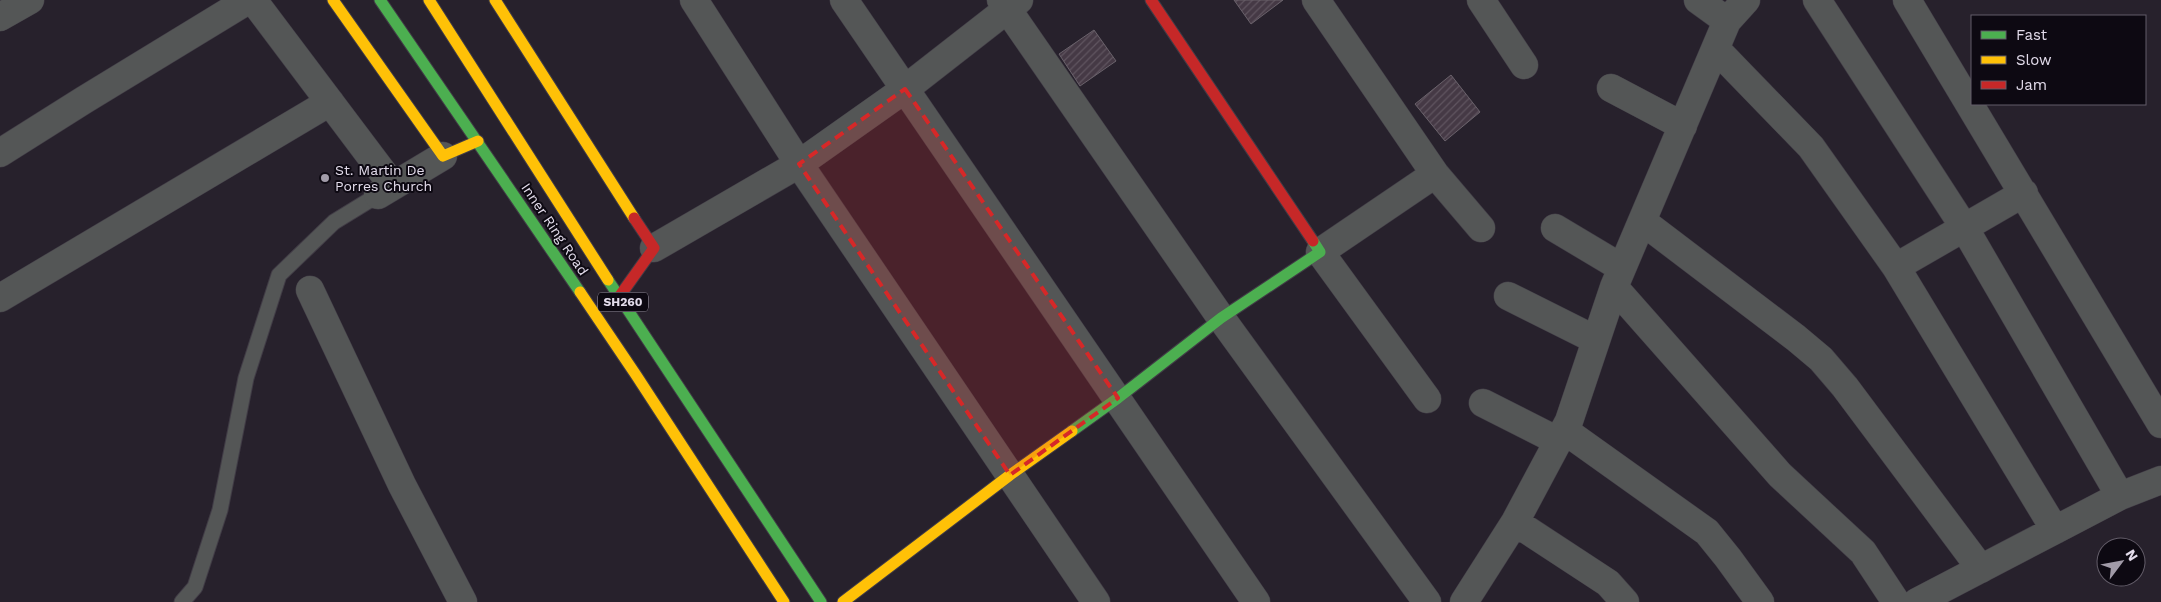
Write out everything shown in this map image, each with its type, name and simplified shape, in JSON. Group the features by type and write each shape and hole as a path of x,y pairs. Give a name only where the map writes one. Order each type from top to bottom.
{"main road":[{"path":"333,0 443,156 478,141"},
{"name":"Inner Ring Road","path":"380,0 636,375 784,602"},
{"name":"Inner Ring Road","path":"428,0 619,297 821,602"},
{"path":"495,0 654,248 619,297"},
{"path":"844,602 1010,475 1118,398 1222,318 1320,252 1151,0"}],"street":[{"path":"0,17 30,0"},
{"path":"0,153 248,0"},
{"path":"254,0 330,102 385,190 443,156"},
{"path":"694,0 799,164 1096,602"},
{"path":"844,0 1256,602"},
{"path":"1316,0 1435,174 1481,228"},
{"path":"1480,0 1524,65"},
{"path":"1698,0 1727,21"},
{"path":"1469,600 1515,522 1569,421 1618,277 1727,21 1746,0"},
{"path":"1818,0 1964,227 2120,496"},
{"path":"1907,0 2161,424"},
{"path":"654,248 799,164 905,88 1009,3 1222,318 1427,602"},
{"path":"1716,49 1811,147 1896,267 2055,530"},
{"path":"1611,88 1683,126"},
{"path":"0,298 330,102"},
{"path":"1427,398 1320,252 1435,174"},
{"path":"1896,267 2024,193"},
{"path":"1642,221 1821,359 1845,387 1981,569"},
{"path":"1555,228 1618,277 1780,475 1863,552 1896,602"},
{"path":"310,290 402,485 463,602"},
{"path":"1508,296 1596,340"},
{"path":"1482,404 1561,435 1707,532 1760,602"},
{"path":"1917,602 2120,496 2161,480"},
{"path":"1515,522 1608,583 1625,602"}],"lane":[{"path":"182,602 195,586 220,510 246,378 279,275 334,222 385,190"}],"highlighted area":[{"path":"905,89 1118,398 1010,475 799,164"}],"building":[{"path":"1234,0 1283,0 1251,24"},
{"path":"1094,30 1116,61 1080,86 1059,54"},
{"path":"1451,75 1480,112 1445,141 1415,104"}],"traffic: fast":[{"path":"380,0 580,292"},
{"path":"1072,431 1118,398 1221,318 1320,252 1313,241"},
{"path":"608,280 821,602"}],"traffic: slow":[{"path":"333,0 443,156 478,141"},
{"path":"429,0 608,280"},
{"path":"495,0 634,218"},
{"path":"580,292 784,602"},
{"path":"843,602 1010,475 1072,431"}],"traffic: jam":[{"path":"1151,0 1313,241"},
{"path":"619,297 654,248 634,218"}],"place":[{"name":"St. Martin De Porres Church","path":"325,178"}]}
